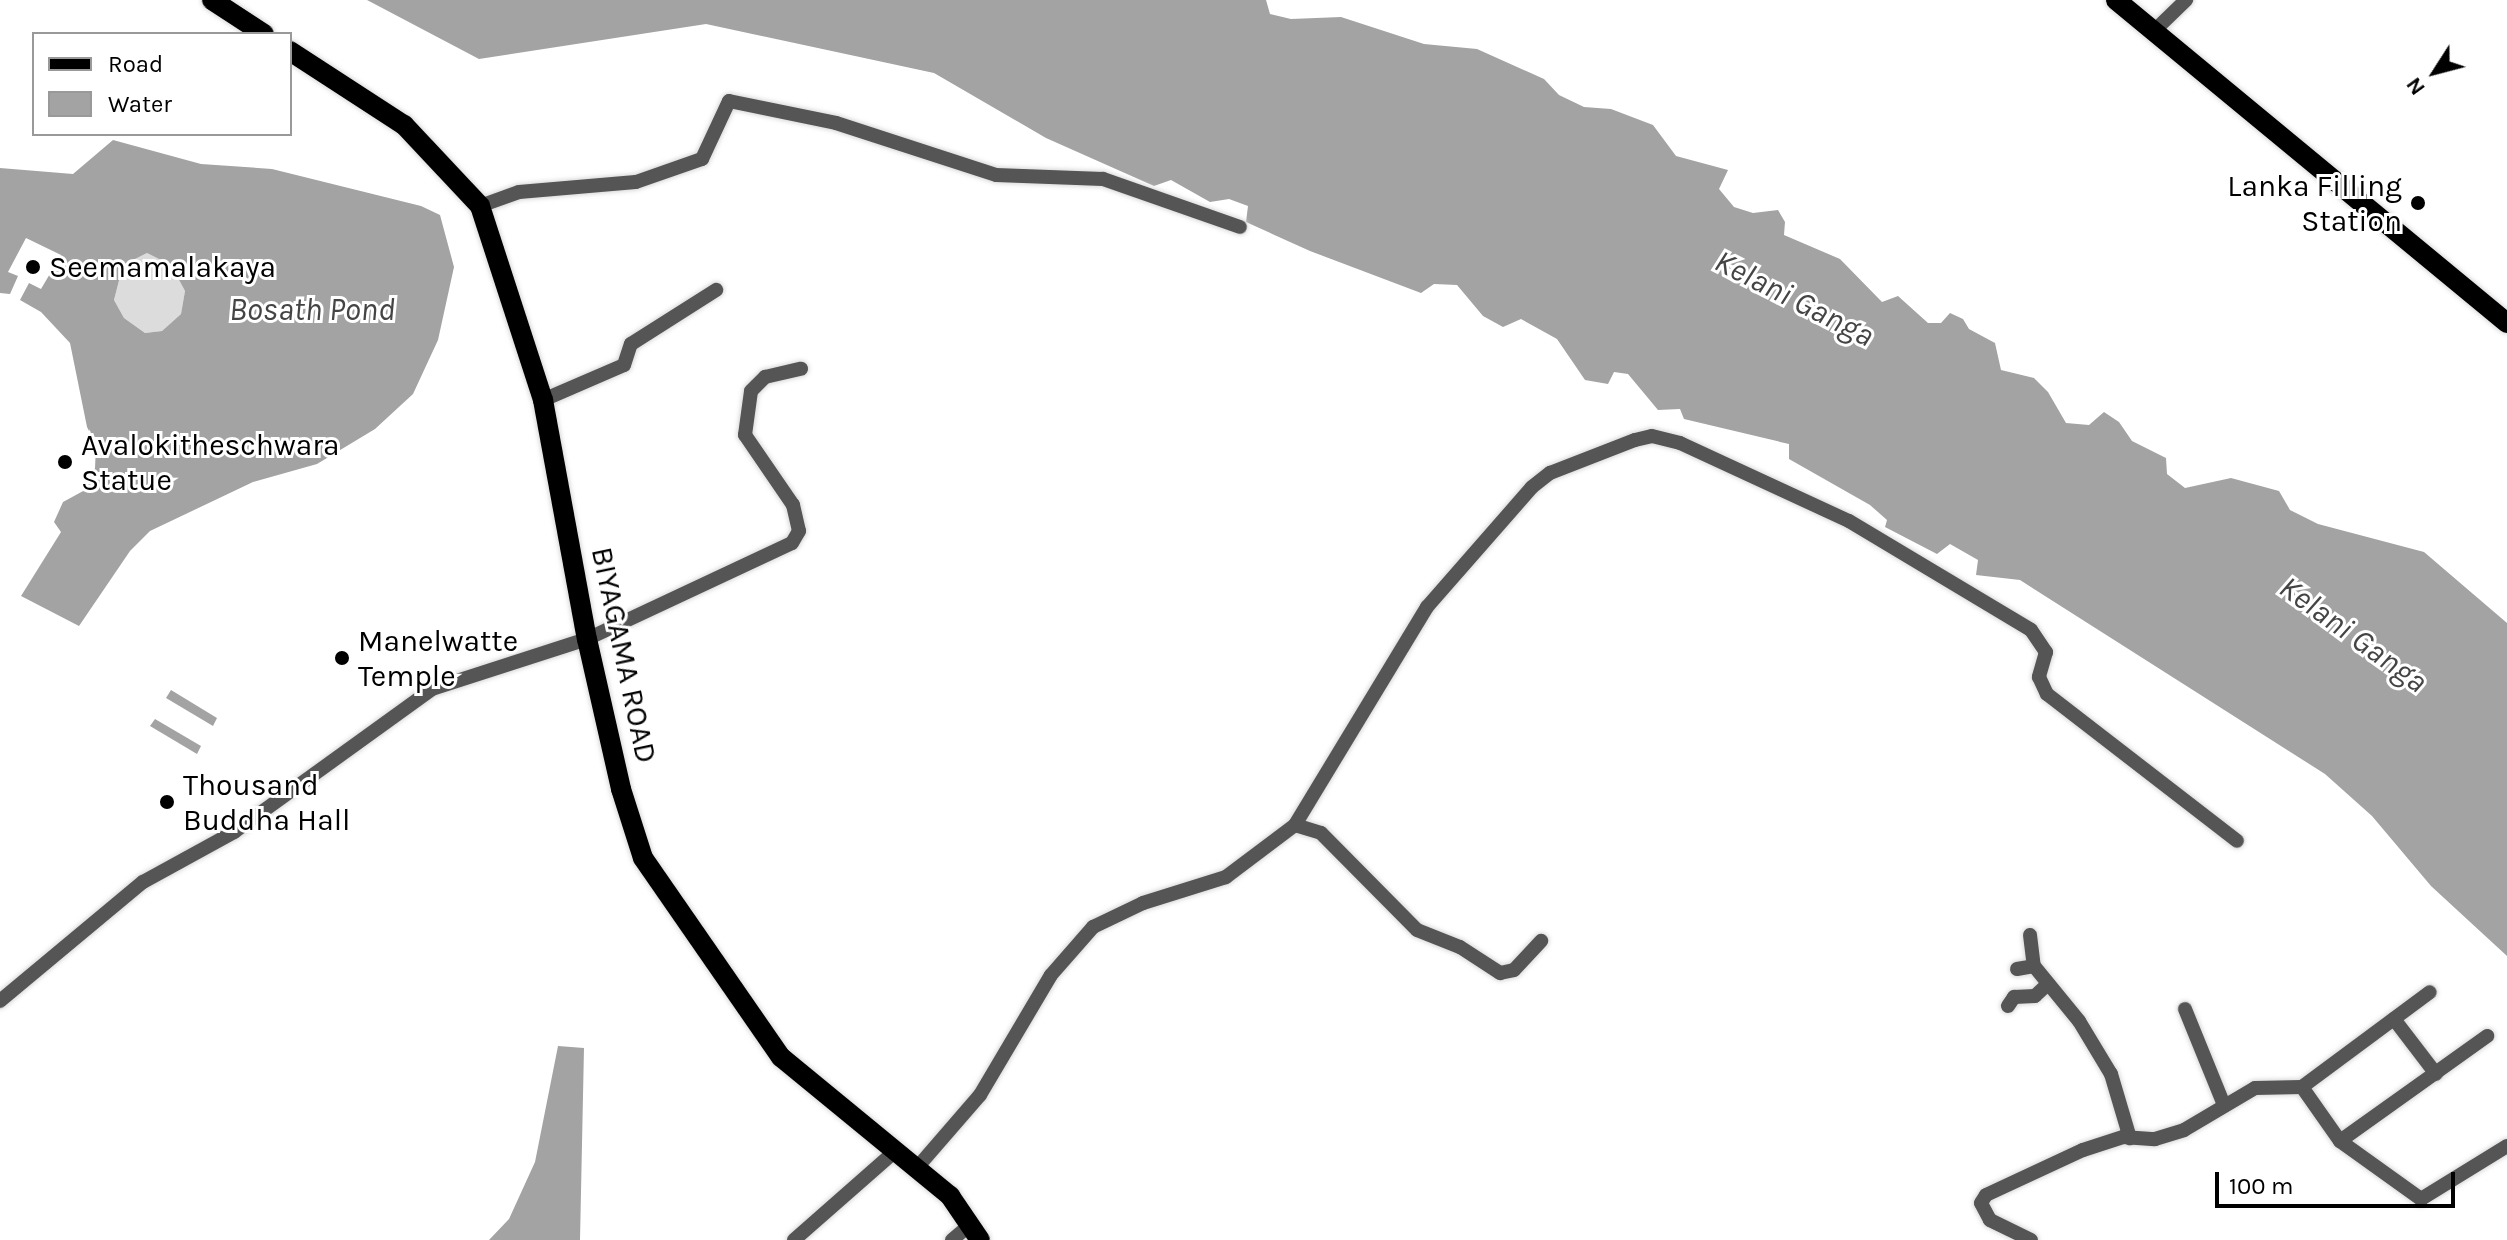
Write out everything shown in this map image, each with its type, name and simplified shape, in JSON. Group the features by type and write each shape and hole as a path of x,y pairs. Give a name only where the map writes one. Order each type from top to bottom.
{"main road":[{"path":"212,0 261,32"},
{"path":"2116,0 2507,323"},
{"name":"BIYAGAMA ROAD","path":"292,52 404,125 480,206 543,400 587,639 621,789 649,868 781,1057 893,1153 950,1196 975,1233"}],"street":[{"path":"2154,31 2186,0"},
{"path":"480,206 519,192 636,182 702,159 729,101 836,123 996,175 1103,179 1240,227"},
{"path":"543,400 624,365 631,344 716,290"},
{"path":"0,1001 143,882 234,832 432,689 587,639 792,543 799,531 793,505 745,435 751,391 765,377 801,369"},
{"path":"915,1170 980,1095 1051,975 1093,927 1143,903 1226,877 1295,825 1427,607 1532,487 1602,451 1652,436 1680,443 1849,521 2031,630 2046,652 2039,677 2047,694 2237,841"},
{"path":"1295,825 1321,833 1417,930 1460,947 1500,973 1514,970 1541,941"},
{"path":"2030,935 2034,966 2079,1021 2111,1074 2130,1138"},
{"path":"2017,969 2034,966"},
{"path":"2008,1006 2014,997 2035,996 2048,984"},
{"path":"2031,1240 1990,1220 1981,1203 1986,1195 2083,1150 2130,1138 2175,1134 2255,1088 2302,1087 2430,992"},
{"path":"2185,1009 2224,1105"},
{"path":"2394,1019 2436,1074"},
{"path":"2340,1141 2487,1036"},
{"path":"2302,1087 2340,1141 2421,1199 2507,1146"},
{"path":"794,1240 893,1153"},
{"path":"952,1240 975,1233"}],"shaded area":[{"path":"147,253 171,265 185,291 181,314 162,331 145,333 124,318 114,300 123,265"}],"water":[{"name":"Kelani Ganga","path":"367,0 1266,0 1270,14 1291,19 1341,17 1424,44 1477,49 1544,79 1559,95 1584,107 1611,109 1653,125 1676,156 1728,170 1719,189 1734,207 1753,213 1778,210 1785,222 1784,235 1840,259 1882,302 1898,296 1928,323 1941,323 1950,313 1963,319 1969,329 1995,343 2001,370 2034,378 2048,392 2066,423 2089,425 2104,412 2119,422 2132,441 2166,458 2167,474 2185,488 2231,478 2279,491 2290,510 2318,524 2424,552 2507,623 2507,956 2431,886 2372,816 2325,774 2020,580 1976,575 1978,560 1950,544 1937,554 1885,527 1887,520 1870,505 1789,459 1789,444 1684,419 1680,409 1658,410 1628,374 1614,372 1608,384 1585,380 1557,339 1521,319 1503,327 1483,316 1457,285 1434,284 1421,293 1310,251 1246,222 1248,206 1229,199 1210,202 1171,180 1154,186 1046,138 934,73 706,24 479,59"},
{"name":"Bosath Pond","path":"113,140 201,164 272,169 421,206 440,215 454,267 438,340 413,394 375,429 317,464 253,482 150,531 130,551 79,626 21,596 61,532 54,522 63,502 85,490 95,468 96,445 87,427 70,343 41,312 20,300 29,283 41,289 61,255 26,238 8,272 18,276 10,294 0,293 0,168 73,174","holes":["147,253 171,265 185,291 181,314 162,331 145,333 124,318 114,300 123,265"]},
{"path":"171,690 217,718 213,726 166,698"},
{"path":"155,719 201,746 197,754 150,726"},
{"path":"558,1046 584,1048 580,1240 489,1240 509,1219 535,1162"}],"place":[{"name":"Lanka Filling Station","path":"2418,203"},
{"name":"Seemamalakaya","path":"33,267"},
{"name":"Avalokitheschwara Statue","path":"65,462"},
{"name":"Manelwatte Temple","path":"342,658"},
{"name":"Thousand Buddha Hall","path":"167,802"}]}
